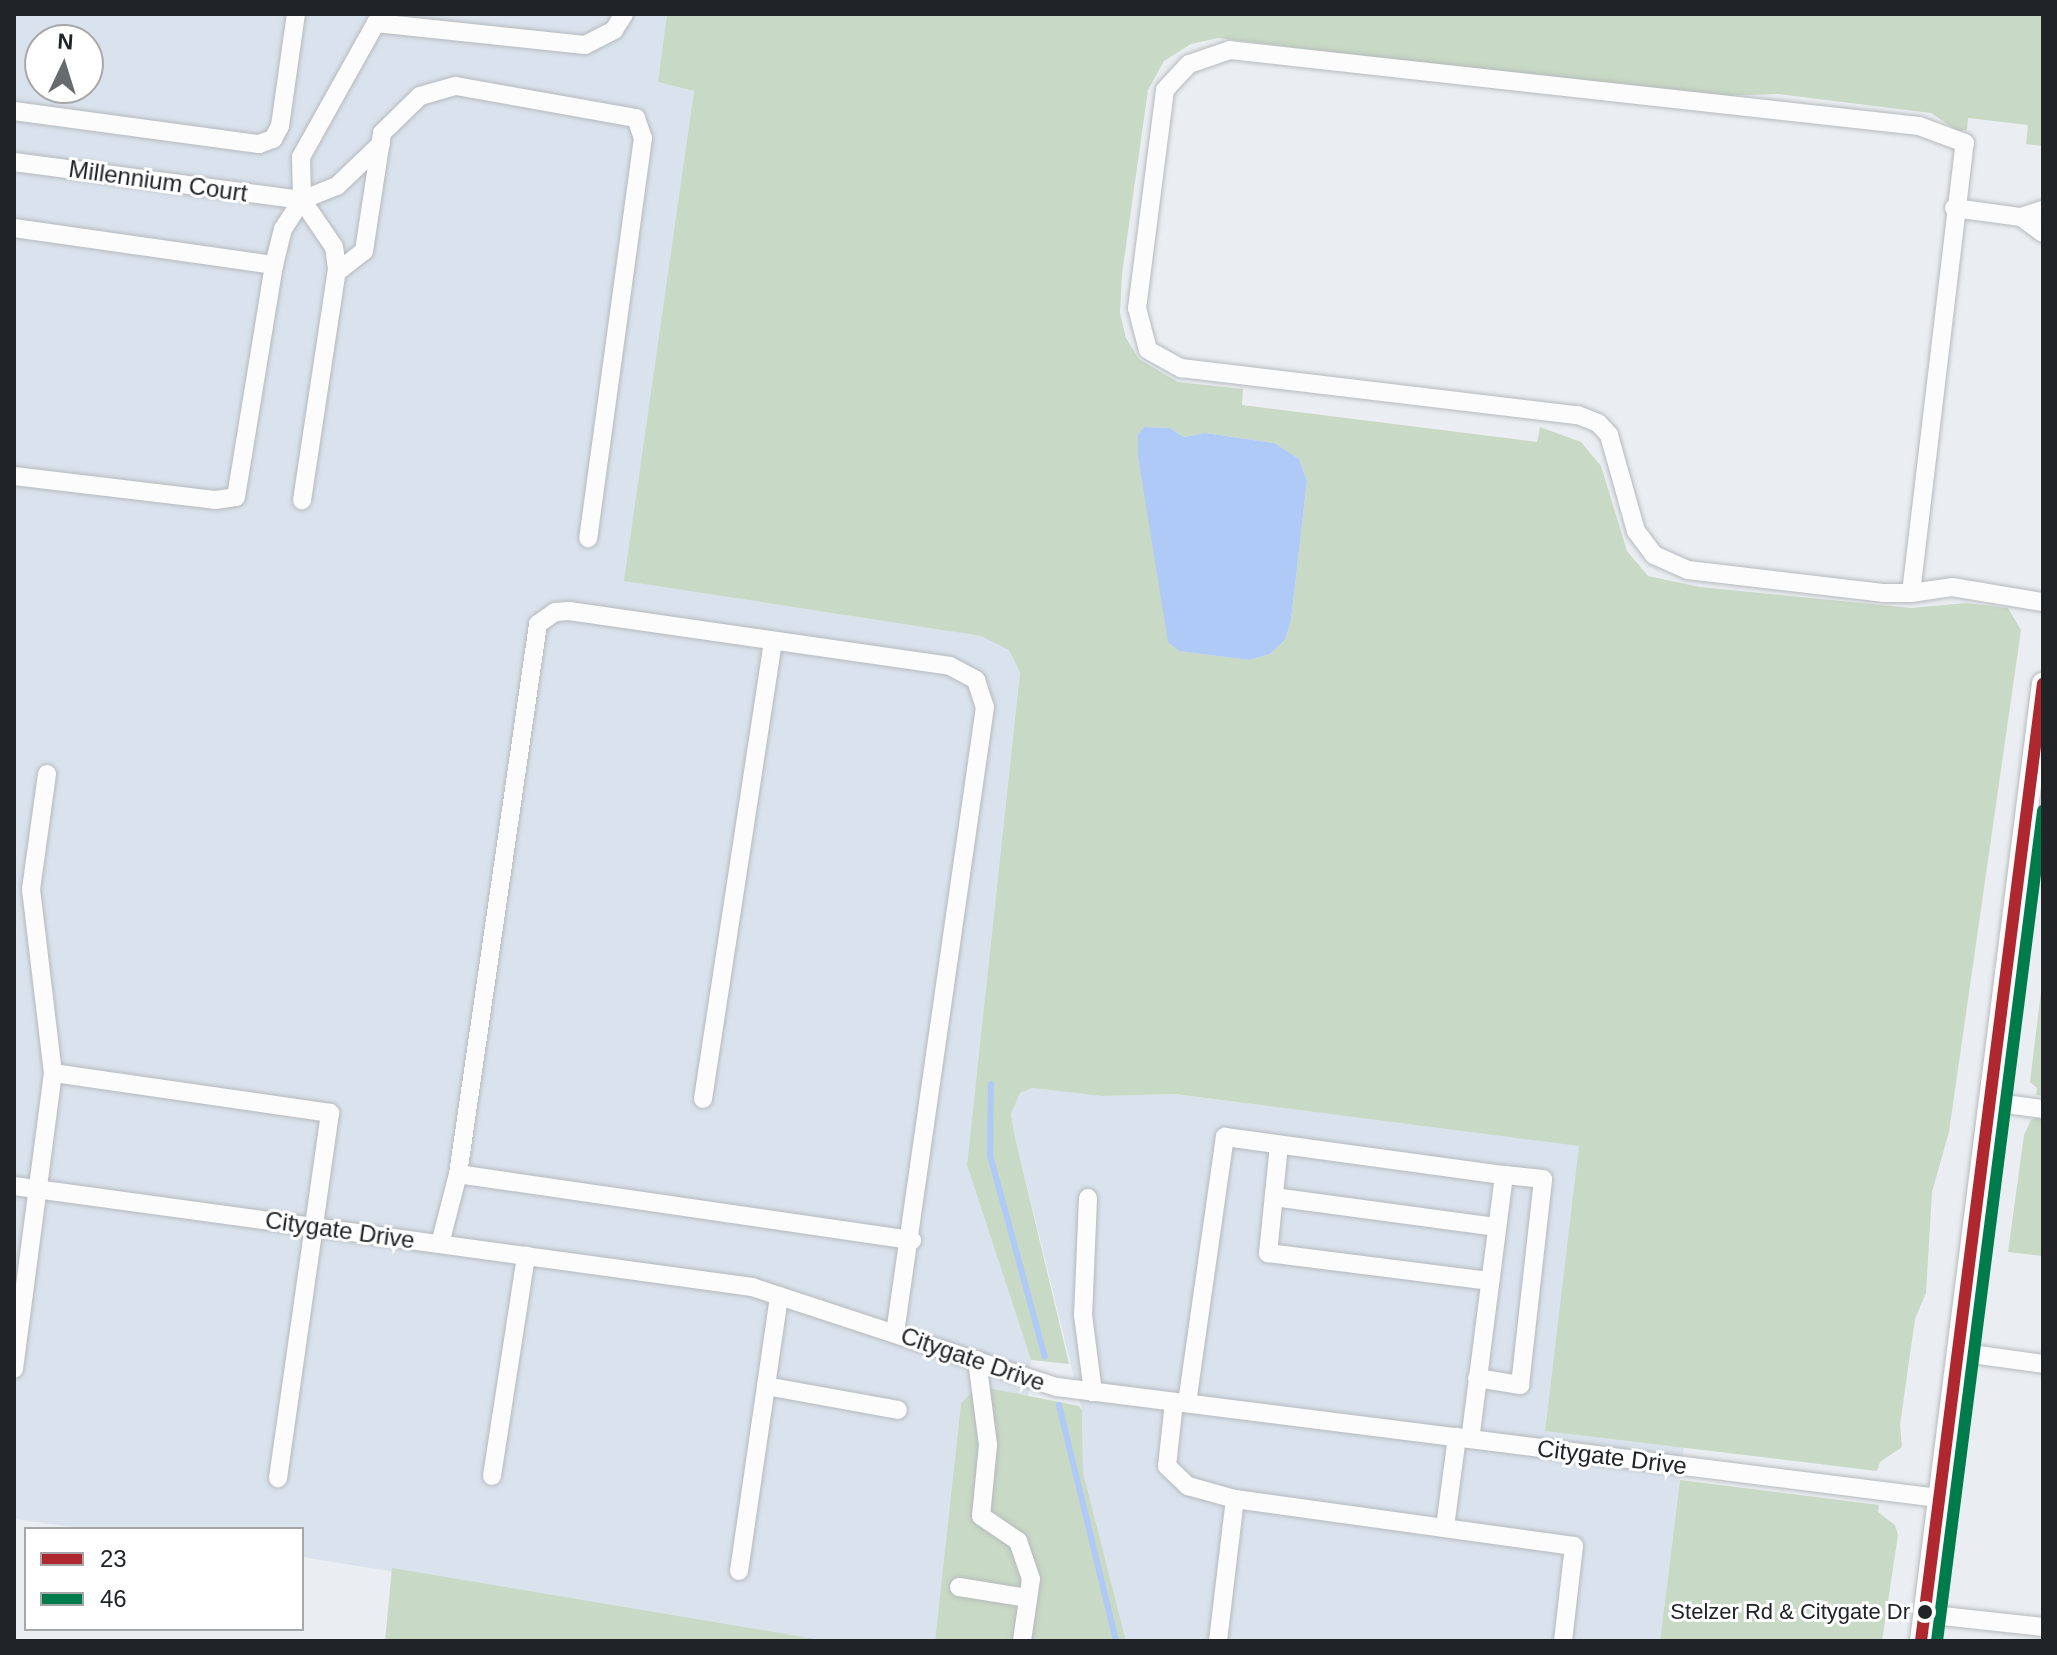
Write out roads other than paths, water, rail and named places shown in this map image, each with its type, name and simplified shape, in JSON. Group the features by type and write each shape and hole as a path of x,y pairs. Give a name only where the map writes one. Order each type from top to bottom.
{"main road":[{"path":"1921,1641 1990,1102 2032,853 2043,684"}],"street":[{"path":"14,111 259,144 273,139 280,126 296,14"},
{"path":"302,500 337,272 334,247 302,200 301,157 371,19 585,45 614,30 624,14"},
{"path":"1911,593 1954,208 1965,143 1919,126 1230,50 1189,64 1165,90 1137,308 1148,350 1181,368 1578,415 1598,423 1609,435 1636,531 1654,555 1688,570 1911,593 1952,587 2043,602"},
{"path":"337,272 364,251 382,133 420,96 456,86 615,110 636,118 642,126 588,538"},
{"path":"14,476 215,500 236,497 274,265 283,229 302,200 337,186 381,144"},
{"name":"Millennium Court","path":"14,162 302,200"},
{"path":"1954,208 2021,217 2043,210"},
{"path":"2021,217 2043,233"},
{"path":"14,228 274,265"},
{"path":"440,1244 458,1174 538,624 555,612 569,611 950,666 967,671 983,693 985,707 912,1240 895,1333"},
{"path":"703,1099 773,642"},
{"path":"14,1369 35,1188 53,1073 31,889 47,774"},
{"path":"53,1073 330,1113 278,1478"},
{"path":"1990,1102 2043,1109"},
{"path":"1477,1378 1520,1385 1543,1179 1225,1137 1167,1466 1188,1486 1235,1499 1574,1546 1563,1641"},
{"path":"1279,1145 1268,1253 1490,1281"},
{"path":"458,1174 912,1240"},
{"path":"1445,1527 1477,1378 1504,1175"},
{"name":"Citygate Drive","path":"14,1186 752,1287 1057,1387 1938,1498"},
{"path":"1274,1197 1497,1227"},
{"path":"1088,1198 1083,1315 1093,1392"},
{"path":"492,1476 526,1256"},
{"path":"739,1571 779,1296"},
{"path":"1957,1352 2043,1364"},
{"path":"977,1360 988,1445 981,1516 1018,1541 1031,1579 1022,1641"},
{"path":"766,1386 898,1410"},
{"path":"1218,1641 1235,1499"},
{"path":"959,1587 1028,1598"},
{"path":"1924,1614 2043,1627"}],"water":[{"path":"1144,427 1170,428 1184,437 1205,433 1274,443 1299,459 1307,481 1291,621 1285,640 1270,654 1249,660 1179,651 1168,642 1138,456 1138,435"}],"waterway":[{"path":"991,1084 990,1155 1045,1357"},
{"path":"1059,1405 1116,1641"}],"place":[{"name":"Stelzer Rd & Citygate Dr","path":"1925,1612"}]}
